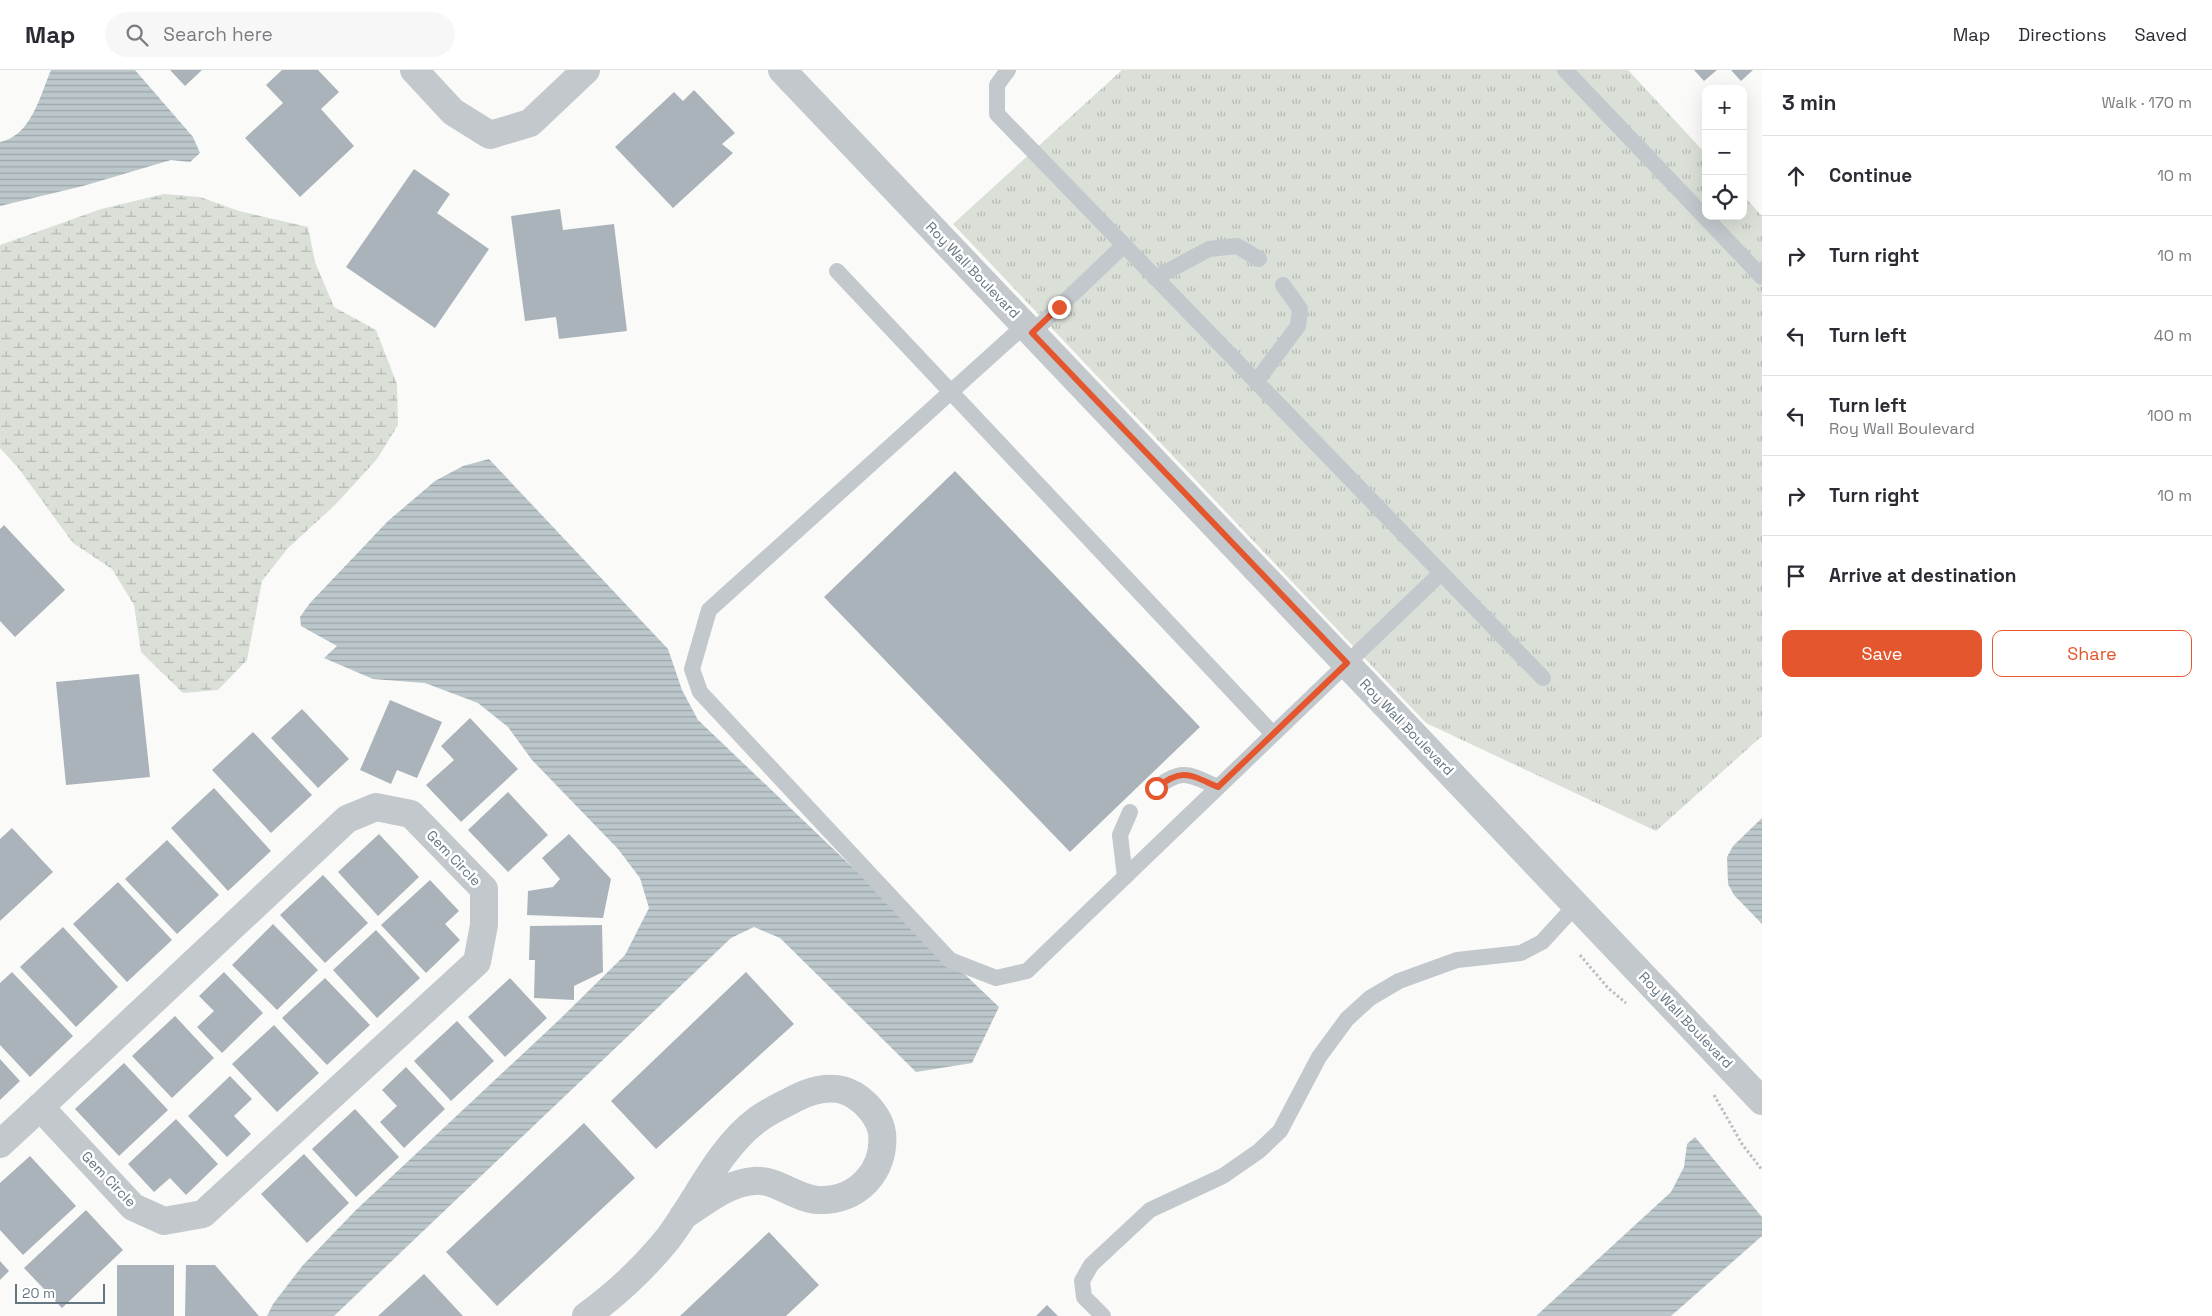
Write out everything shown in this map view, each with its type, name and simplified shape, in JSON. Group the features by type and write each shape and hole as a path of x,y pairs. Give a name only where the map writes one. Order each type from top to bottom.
{"street":[{"path":"414,70 453,112 490,135 530,123 586,70"},
{"name":"Roy Wall Boulevard","path":"782,70 1762,1101"},
{"name":"Gem Circle","path":"0,1144 347,818 376,807 411,814 484,889 484,925 477,962 203,1214 164,1221 133,1208 40,1107"},
{"path":"586,1316 628,1282 666,1241 683,1216 731,1146 756,1121 806,1094 830,1088 847,1091 860,1099 881,1126 883,1142 876,1169 870,1178 852,1194 818,1200 773,1183 755,1181 737,1184 719,1192 683,1216"}],"lane":[{"path":"1008,70 997,84 997,114 1543,678"},
{"path":"1565,70 1762,277"},
{"path":"1124,245 1029,329 952,391 709,610 692,669 700,692 950,960 996,978 1027,971 1441,573"},
{"path":"1155,278 1209,249 1237,246 1259,258"},
{"path":"837,271 1274,734"},
{"path":"1256,382 1298,326 1300,308 1283,285"},
{"path":"1156,788 1171,776 1188,774 1218,787"},
{"path":"1125,877 1120,835 1130,812"},
{"path":"1103,1316 1084,1297 1082,1281 1091,1265 1150,1210 1223,1176 1259,1151 1280,1131 1319,1057 1347,1020 1370,998 1399,981 1457,960 1521,953 1542,942 1576,905"}],"path":[{"path":"1574,949 1603,982 1627,1004"},
{"path":"1713,1093 1742,1144 1762,1170"}],"green space":[{"path":"1122,70 1628,70 1702,150 1702,220 1747,220 1747,199 1762,216 1762,736 1656,831 1426,723 953,224"},
{"path":"164,194 200,197 239,211 308,227 315,262 334,307 376,330 397,384 398,425 377,459 336,504 288,548 262,581 247,660 218,690 183,693 141,652 134,605 112,569 73,543 19,469 0,448 0,245 101,209"}],"shaded area":[{"path":"51,70 135,70 193,137 200,153 190,162 171,160 83,186 0,206 0,142 20,132 27,123 38,103"},
{"path":"489,459 668,649 682,690 698,720 999,1007 972,1063 916,1072 780,938 754,927 731,938 334,1316 267,1316 273,1304 303,1265 356,1210 559,1020 625,955 649,908 640,878 618,849 532,760 508,727 478,703 425,683 373,679 324,658 337,646 301,626 300,617 310,603 388,521 435,481 463,466"},
{"path":"1762,818 1762,924 1734,895 1728,884 1727,857 1733,846"},
{"path":"1695,1137 1762,1217 1762,1236 1671,1316 1536,1316 1671,1192 1684,1167 1687,1144"}],"building":[{"path":"170,70 202,70 185,86"},
{"path":"282,70 318,70 339,92 321,109 354,146 300,197 245,138 283,103 266,85"},
{"path":"1694,70 1717,70 1704,81"},
{"path":"1731,70 1753,70 1741,81"},
{"path":"694,90 735,133 722,144 733,153 673,208 615,147 674,92 683,101"},
{"path":"414,169 450,194 437,213 489,249 435,328 346,267"},
{"path":"560,209 563,230 614,224 627,331 559,339 556,317 525,321 511,216"},
{"path":"955,471 1200,727 1070,852 824,597"},
{"path":"4,525 65,590 15,637 0,621 0,529"},
{"path":"139,674 150,777 66,785 56,682"},
{"path":"390,700 442,722 417,778 397,770 391,784 360,770"},
{"path":"302,709 349,759 318,788 271,738"},
{"path":"470,718 518,769 461,822 426,785 454,760 441,746"},
{"path":"253,732 312,795 271,833 212,770"},
{"path":"214,788 271,851 228,891 171,828"},
{"path":"508,792 548,835 508,872 468,830"},
{"path":"12,828 53,872 0,921 0,839"},
{"path":"379,834 419,877 378,916 338,872"},
{"path":"569,834 611,879 603,918 527,915 528,891 553,887 560,879 542,858"},
{"path":"167,840 219,895 177,934 125,879"},
{"path":"323,875 368,923 325,963 280,915"},
{"path":"430,880 459,911 445,924 460,940 426,973 381,925"},
{"path":"118,882 172,940 127,982 73,924"},
{"path":"273,924 318,970 277,1010 232,965"},
{"path":"602,925 603,972 574,986 574,1000 534,998 535,960 529,960 530,926"},
{"path":"63,927 118,987 76,1027 20,967"},
{"path":"376,930 420,978 377,1018 333,970"},
{"path":"12,972 73,1036 30,1077 0,1045 0,983"},
{"path":"224,972 263,1013 222,1053 197,1027 214,1011 199,996"},
{"path":"746,972 794,1024 656,1149 611,1101"},
{"path":"325,978 370,1025 327,1065 282,1018"},
{"path":"510,978 547,1018 505,1057 468,1017"},
{"path":"175,1016 214,1058 172,1098 132,1056"},
{"path":"457,1021 494,1061 451,1101 414,1061"},
{"path":"274,1025 319,1073 277,1112 232,1064"},
{"path":"0,1059 20,1081 0,1100"},
{"path":"124,1063 168,1110 119,1156 75,1109"},
{"path":"406,1067 445,1109 404,1148 380,1122 397,1106 382,1090"},
{"path":"230,1076 252,1099 234,1116 251,1134 227,1157 188,1116"},
{"path":"355,1109 399,1157 356,1197 312,1149"},
{"path":"176,1119 218,1164 186,1195 170,1178 154,1192 128,1164"},
{"path":"584,1123 635,1178 497,1306 446,1252"},
{"path":"304,1154 349,1203 307,1243 261,1194"},
{"path":"30,1156 76,1206 23,1255 0,1230 0,1183"},
{"path":"86,1210 123,1250 62,1308 24,1268"},
{"path":"769,1232 819,1285 786,1316 680,1316"},
{"path":"0,1261 9,1271 0,1280"},
{"path":"117,1265 174,1265 174,1316 117,1316"},
{"path":"186,1265 215,1265 259,1316 185,1316"},
{"path":"424,1274 463,1316 378,1316"},
{"path":"1047,1305 1058,1316 1036,1316"}],"route":[{"path":"1059,307 1032,333 1347,663 1218,787 1188,774 1171,776 1156,788"}]}
